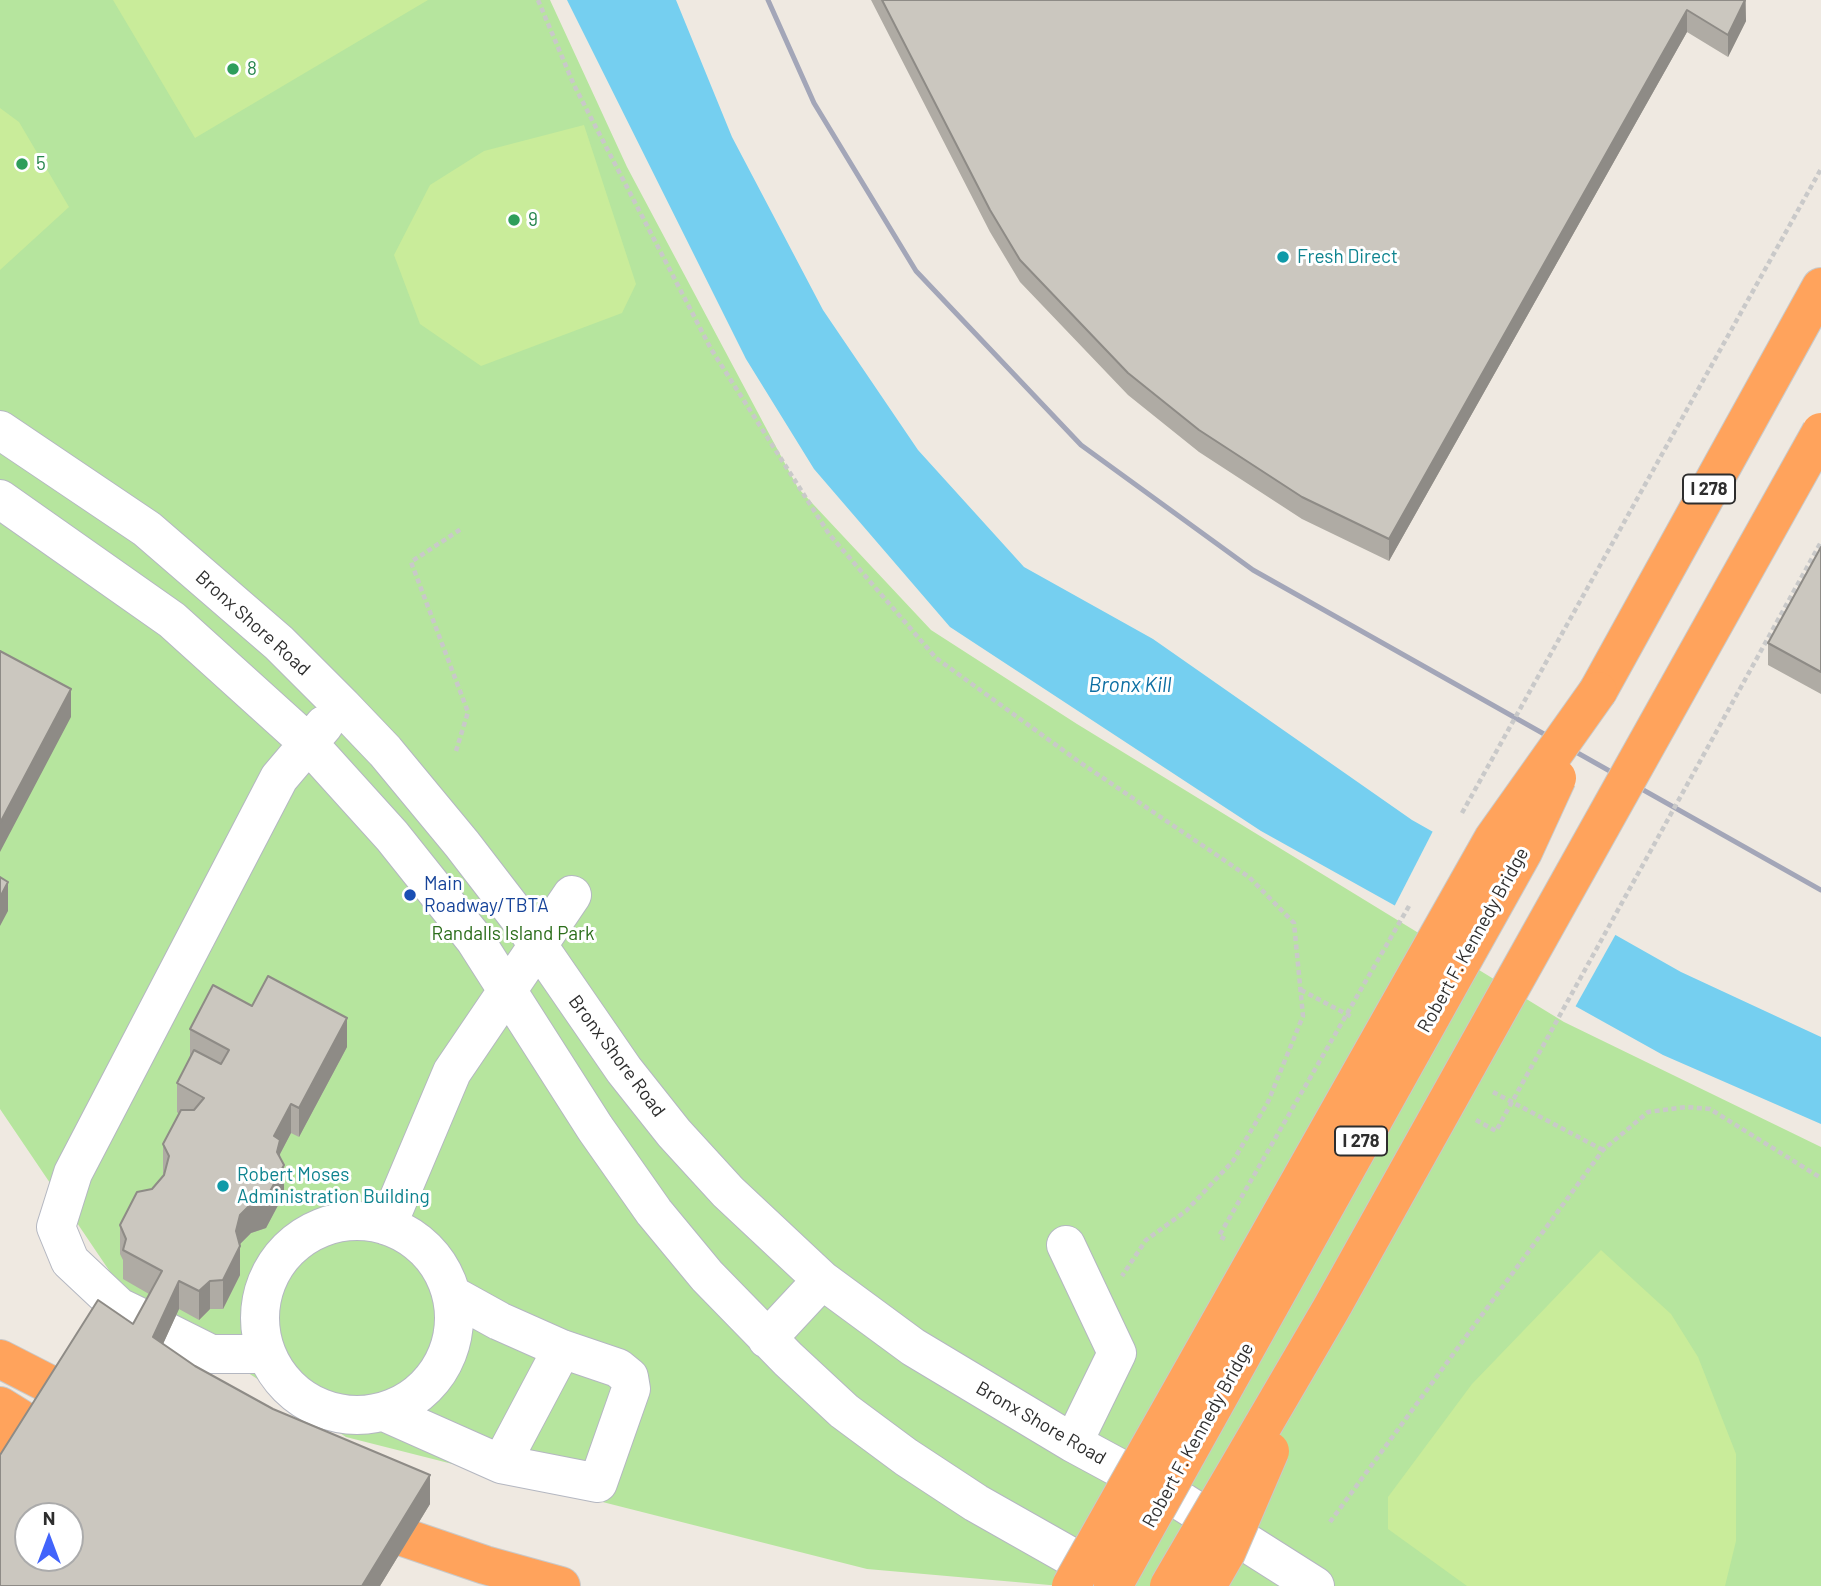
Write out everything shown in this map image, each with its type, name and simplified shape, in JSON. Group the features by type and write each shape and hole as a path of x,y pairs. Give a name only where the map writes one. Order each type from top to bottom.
{"highway":[{"name":"Robert F. Kennedy Bridge","path":"1113,1586 1523,852 1598,691 1821,287"},
{"name":"I 278","path":"1169,1586 1331,1310 1821,432"},
{"path":"1071,1586 1493,839 1598,691"},
{"path":"1208,1586 1226,1553 1331,1310"},
{"path":"0,1359 123,1421"},
{"path":"0,1406 85,1480 0,1442"},
{"path":"328,1510 485,1565 561,1586"}],"street":[{"name":"Bronx Shore Road","path":"0,430 147,529 279,643 342,706 385,751 462,844 539,947 624,1070 674,1133 728,1192 822,1280 913,1347 1073,1443 1184,1503 1315,1586"},
{"path":"0,499 172,620 307,743 435,887 509,991 595,1128 654,1212 707,1276 767,1339 844,1411 906,1457 987,1509 1123,1586"},
{"path":"172,620 197,571"},
{"path":"267,1354 211,1354 119,1307 70,1261 56,1227 79,1161 279,778 342,706"},
{"path":"387,1226 452,1072 572,895"},
{"path":"369,1221 397,1229 422,1245 441,1268 452,1295 455,1325 448,1354 438,1371 411,1400 384,1412 353,1415 322,1409 295,1393 274,1369 262,1341 260,1310 267,1280 284,1253 308,1233 337,1222 369,1221"},
{"path":"1066,1245 1117,1353 1073,1443"},
{"path":"767,1339 822,1280"},
{"path":"384,1412 501,1464 598,1483 631,1389 629,1377 618,1368 562,1349 499,1321 452,1295"},
{"path":"501,1464 562,1349"}],"path":[{"path":"538,0 574,85 711,349 829,534 936,658 1078,761 1249,877 1294,923 1303,1016 1268,1102 1233,1161 1186,1211 1146,1240 1124,1273 1101,1318"},
{"path":"1469,802 1821,169"},
{"path":"456,751 468,712 411,562 461,529"},
{"path":"1474,1119 1496,1131 1821,542"},
{"path":"1330,1522 1603,1150 1648,1112 1686,1107 1710,1109 1821,1178"}],"green space":[{"name":"Randalls Island Park","path":"0,0 550,0 627,167 798,488 931,630 1077,724 1564,1022 1821,1147 1821,1586 1061,1586 867,1569 346,1437 123,1291 0,1109"},
{"name":"8","path":"113,0 428,0 195,138"},
{"name":"5","path":"0,108 19,122 69,207 0,270"},
{"name":"9","path":"584,125 636,284 622,313 481,366 420,324 394,255 430,185 484,151"},
{"path":"1601,1250 1671,1314 1698,1357 1736,1454 1736,1541 1725,1586 1467,1586 1388,1529 1388,1497 1472,1384"}],"water":[{"name":"Bronx Kill","path":"567,0 676,0 732,137 823,310 918,450 1024,567 1153,639 1412,820 1681,972 1821,1037 1821,1124 1663,1055 1261,831 950,627 814,469 746,359"}],"pier":[{"path":"1434,829 1617,932 1574,1009 1393,909"}],"building":[{"name":"Fresh Direct","path":"882,0 1745,0 1728,35 1687,10 1389,539 1302,497 1199,430 1128,373 1020,260 990,210"},
{"path":"1821,547 1821,672 1768,643"},
{"path":"0,651 71,689 0,823"},
{"path":"0,877 8,882 0,897"},
{"path":"268,976 347,1018 299,1108 291,1104 274,1136 280,1140 277,1152 284,1165 266,1199 251,1204 240,1215 236,1231 240,1246 223,1280 210,1281 199,1291 179,1281 153,1337 195,1366 273,1409 430,1475 362,1586 0,1586 0,1455 98,1300 133,1324 162,1271 123,1250 126,1239 120,1225 137,1192 152,1189 164,1175 169,1156 163,1144 181,1110 194,1110 204,1098 177,1083 194,1050 221,1064 229,1050 190,1029 213,985 252,1006"}],"railway":[{"path":"768,0 814,103 916,271 1081,445 1253,570 1821,890"}],"place":[{"name":"8","path":"233,69"},
{"name":"5","path":"22,164"},
{"name":"9","path":"514,220"},
{"name":"Fresh Direct","path":"1283,257"},
{"name":"Main Roadway/TBTA","path":"410,895"},
{"name":"Robert Moses Administration Building","path":"223,1186"}]}
